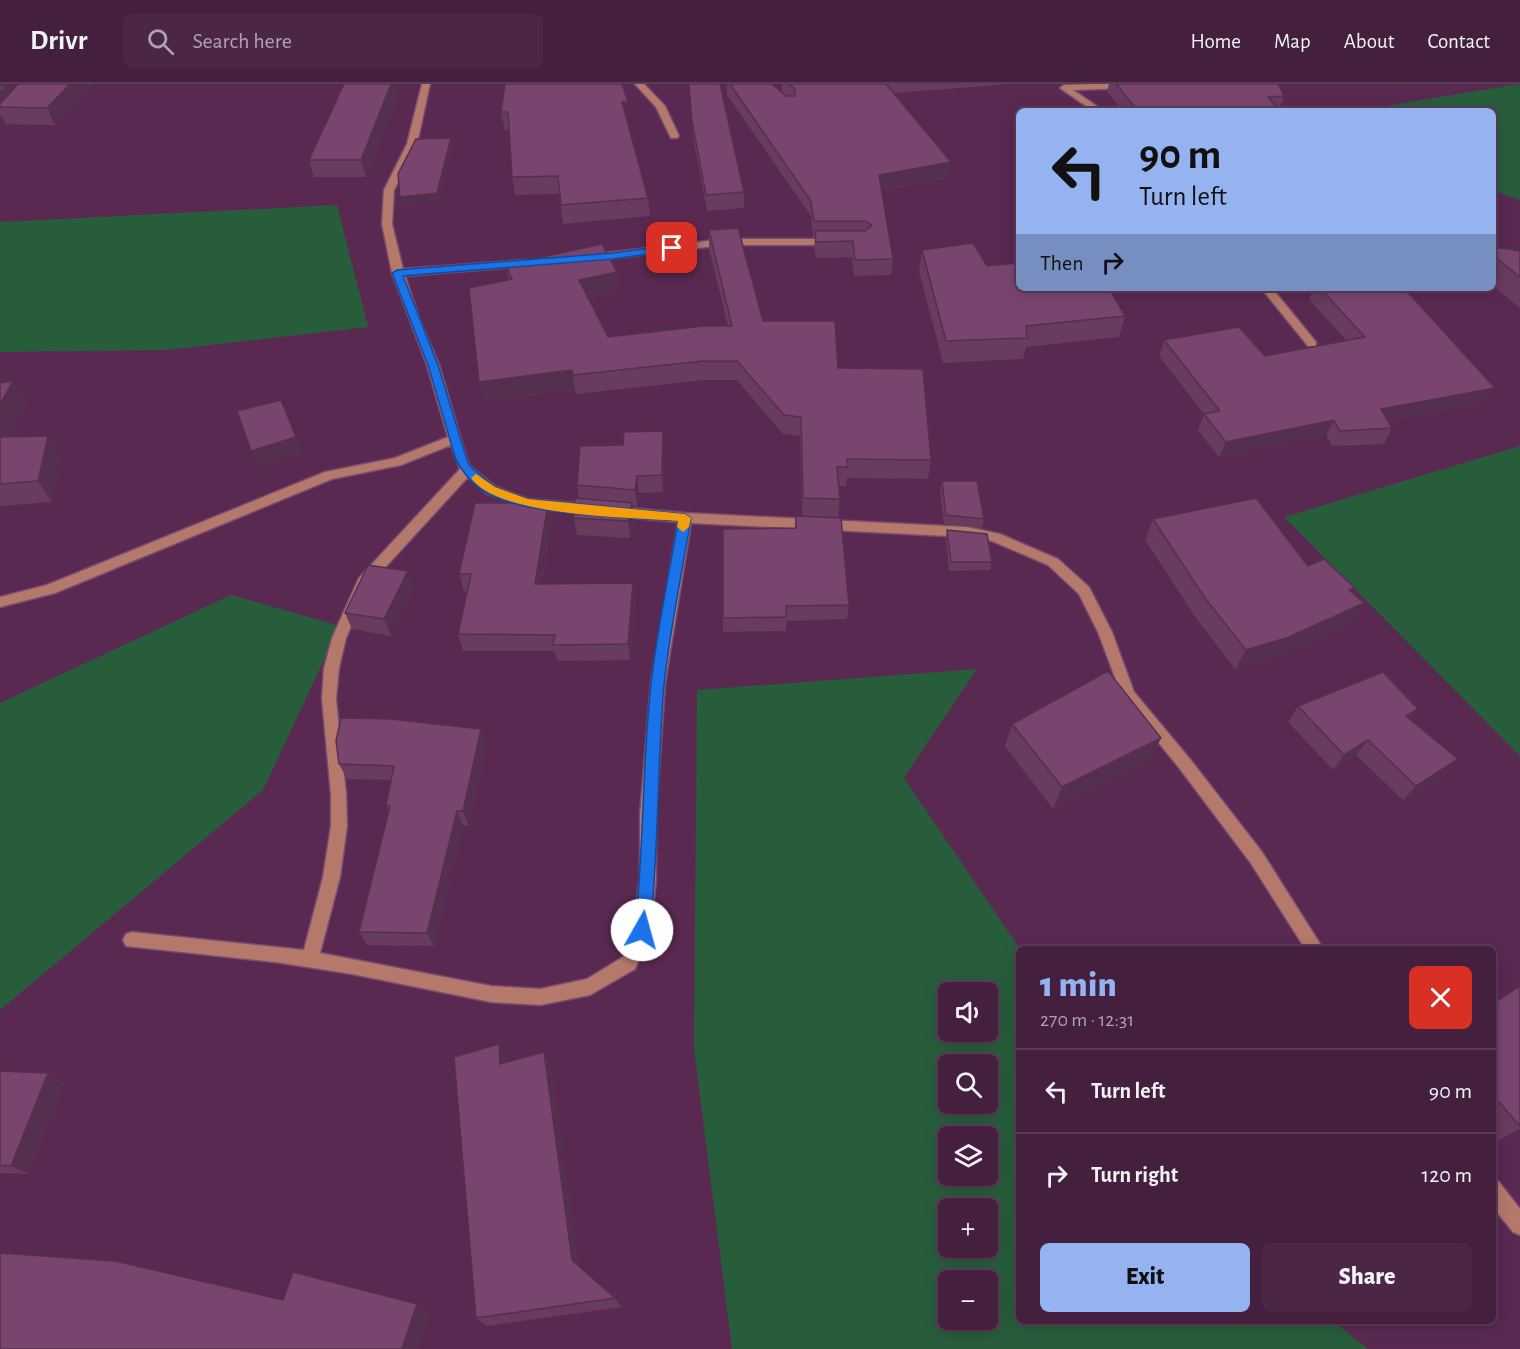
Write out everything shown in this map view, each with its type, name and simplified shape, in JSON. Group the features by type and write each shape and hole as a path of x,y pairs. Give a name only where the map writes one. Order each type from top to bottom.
{"street":[{"path":"426,84 411,144 389,190 387,224 397,273 433,365 455,439 467,470 491,490 527,503 685,518 967,532 995,537 1053,562 1084,591 1105,632 1128,695 1185,764 1256,857 1313,946"},
{"path":"639,84 660,106 674,136"},
{"path":"1060,86 1138,85"},
{"path":"1060,86 1093,108"},
{"path":"579,259 724,242 841,242"},
{"path":"397,273 534,262"},
{"path":"1268,291 1312,344"},
{"path":"0,602 50,590 329,475 397,462 455,439"},
{"path":"310,960 332,873 339,827 329,698 332,661 364,582 467,470"},
{"path":"132,940 310,960 491,994 540,996 590,987 629,963 642,930 648,878 648,815 658,683 685,518"},
{"path":"1496,1194 1520,1225"}],"green space":[{"path":"1520,84 1520,200 1496,191 1496,108 1372,108"},
{"path":"337,205 368,327 167,350 0,352 0,222"},
{"path":"1520,446 1520,756 1284,517"},
{"path":"231,595 340,626 263,790 0,1010 0,703"},
{"path":"977,669 904,778 1018,946 1016,946 1016,1324 1337,1324 1368,1349 732,1349 694,1049 697,690"}],"building":[{"path":"18,84 70,84 47,108 0,107 0,104"},
{"path":"344,84 391,84 361,160 309,160"},
{"path":"505,84 622,84 628,102 622,102 648,198 561,205 558,176 512,177 508,112 501,112"},
{"path":"689,84 720,84 744,192 706,195 692,121"},
{"path":"730,84 772,84 786,96 795,96 795,89 789,84 886,84 951,162 879,175 893,259 855,260 853,241 816,242 815,231 865,231 872,225 865,221 814,221 811,201"},
{"path":"1116,84 1278,84 1284,96 1268,97 1276,106 1273,108 1136,108"},
{"path":"451,138 437,193 400,197 398,174 416,139"},
{"path":"738,228 763,321 835,321 838,368 923,369 931,460 847,459 848,467 837,467 840,499 803,498 801,417 784,415 737,361 703,361 573,375 572,370 479,382 469,288 512,279 506,265 602,244 617,272 579,280 608,337 704,326 732,326 709,230"},
{"path":"973,243 987,266 1016,263 1016,291 1111,291 1125,316 1026,326 1027,338 946,341 922,250"},
{"path":"1496,249 1520,251 1520,277 1496,258"},
{"path":"1323,291 1407,291 1495,388 1381,409 1392,428 1340,431 1334,420 1226,442 1204,414 1220,411 1164,340 1239,327 1265,356 1365,337"},
{"path":"13,381 0,404 0,383"},
{"path":"281,400 296,437 251,451 237,411"},
{"path":"663,431 662,475 637,476 635,490 577,485 580,446 623,445 624,432"},
{"path":"48,436 38,481 0,484 0,437"},
{"path":"942,481 977,481 984,519 946,515"},
{"path":"575,498 632,503 628,521 574,518"},
{"path":"1256,498 1308,566 1324,559 1355,588 1349,590 1364,603 1289,637 1246,650 1205,598 1153,519"},
{"path":"475,503 548,503 535,584 633,583 628,644 553,645 555,635 458,634 471,574 459,574"},
{"path":"796,516 841,518 849,605 786,606 786,617 723,618 723,529 796,528"},
{"path":"947,530 987,534 992,562 951,562"},
{"path":"368,565 408,571 384,619 345,613"},
{"path":"1108,671 1161,738 1062,787 1012,724"},
{"path":"1383,672 1418,709 1406,716 1458,759 1416,786 1368,740 1344,755 1298,706"},
{"path":"341,718 391,719 481,729 463,811 457,811 427,933 359,932 390,806 386,805 394,766 339,764 336,741"},
{"path":"1520,986 1520,1126 1496,1099 1496,1001"},
{"path":"499,1044 500,1064 544,1052 572,1260 615,1298 476,1318 454,1057"},
{"path":"0,1071 48,1073 11,1166 0,1165"},
{"path":"0,1253 115,1261 283,1300 293,1272 417,1304 402,1349 0,1349"}],"slow traffic":[{"path":"476,478 491,490 527,503 685,518 683,527"}],"route":[{"path":"642,930 648,878 648,815 658,683 685,518 527,503 491,490 467,470 461,460 433,365 397,273 613,256 672,248"}]}
